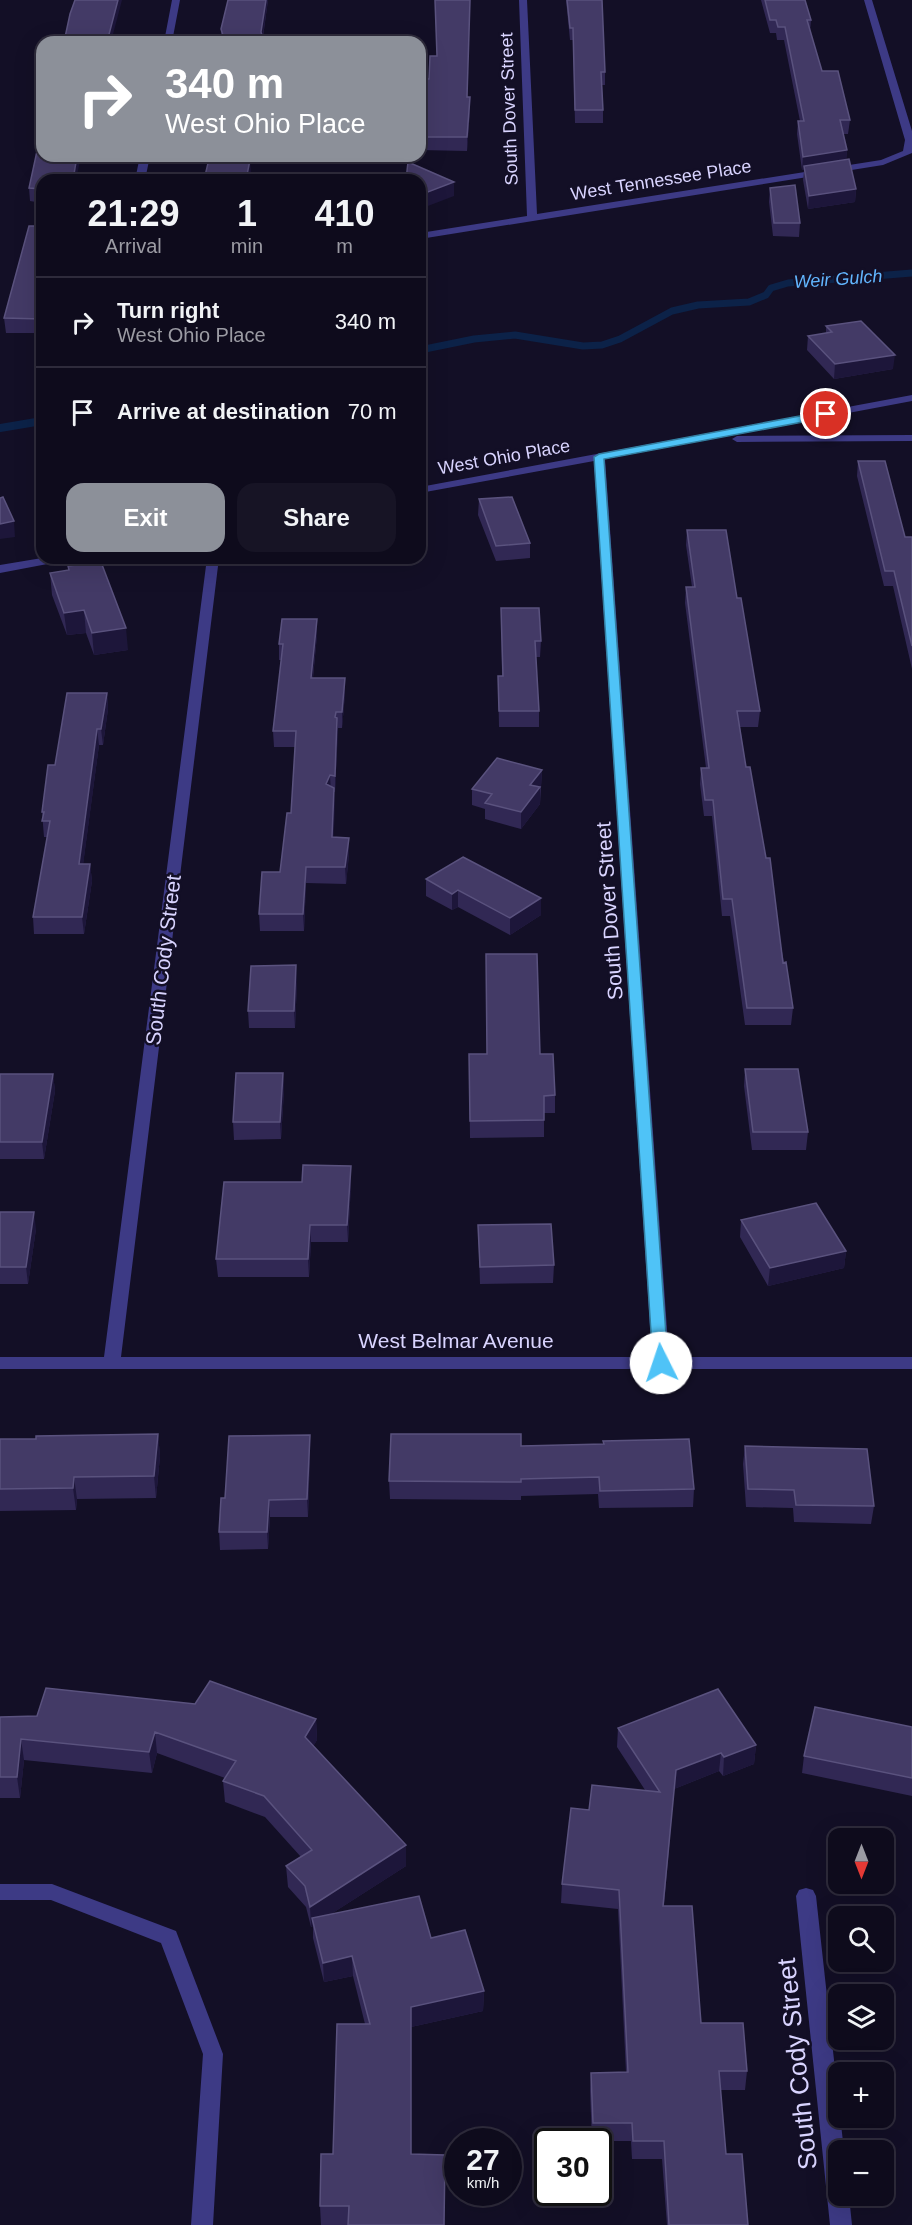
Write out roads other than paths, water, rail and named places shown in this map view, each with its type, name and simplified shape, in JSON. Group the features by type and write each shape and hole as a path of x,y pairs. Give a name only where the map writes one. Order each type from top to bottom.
{"street":[{"path":"169,36 176,0"},
{"name":"South Dover Street","path":"523,0 532,217"},
{"name":"West Tennessee Place","path":"426,235 883,162 907,153 910,140 868,0"},
{"name":"West Ohio Place","path":"426,489 912,398"},
{"path":"698,439 912,438"},
{"name":"South Dover Street","path":"599,457 661,1363"},
{"path":"0,569 36,562"},
{"name":"South Cody Street","path":"112,1362 212,564"},
{"name":"West Belmar Avenue","path":"0,1363 912,1363"},
{"path":"0,1892 52,1892 169,1937 213,2054 202,2225"},
{"name":"South Cody Street","path":"806,1896 841,2225"}],"waterway":[{"name":"Weir Gulch","path":"426,349 474,339 515,335 583,346 602,345 620,339 672,311 698,305 749,302 766,295 771,288 788,283 912,273"},
{"name":"Weir Gulch","path":"0,428 36,422"}]}
